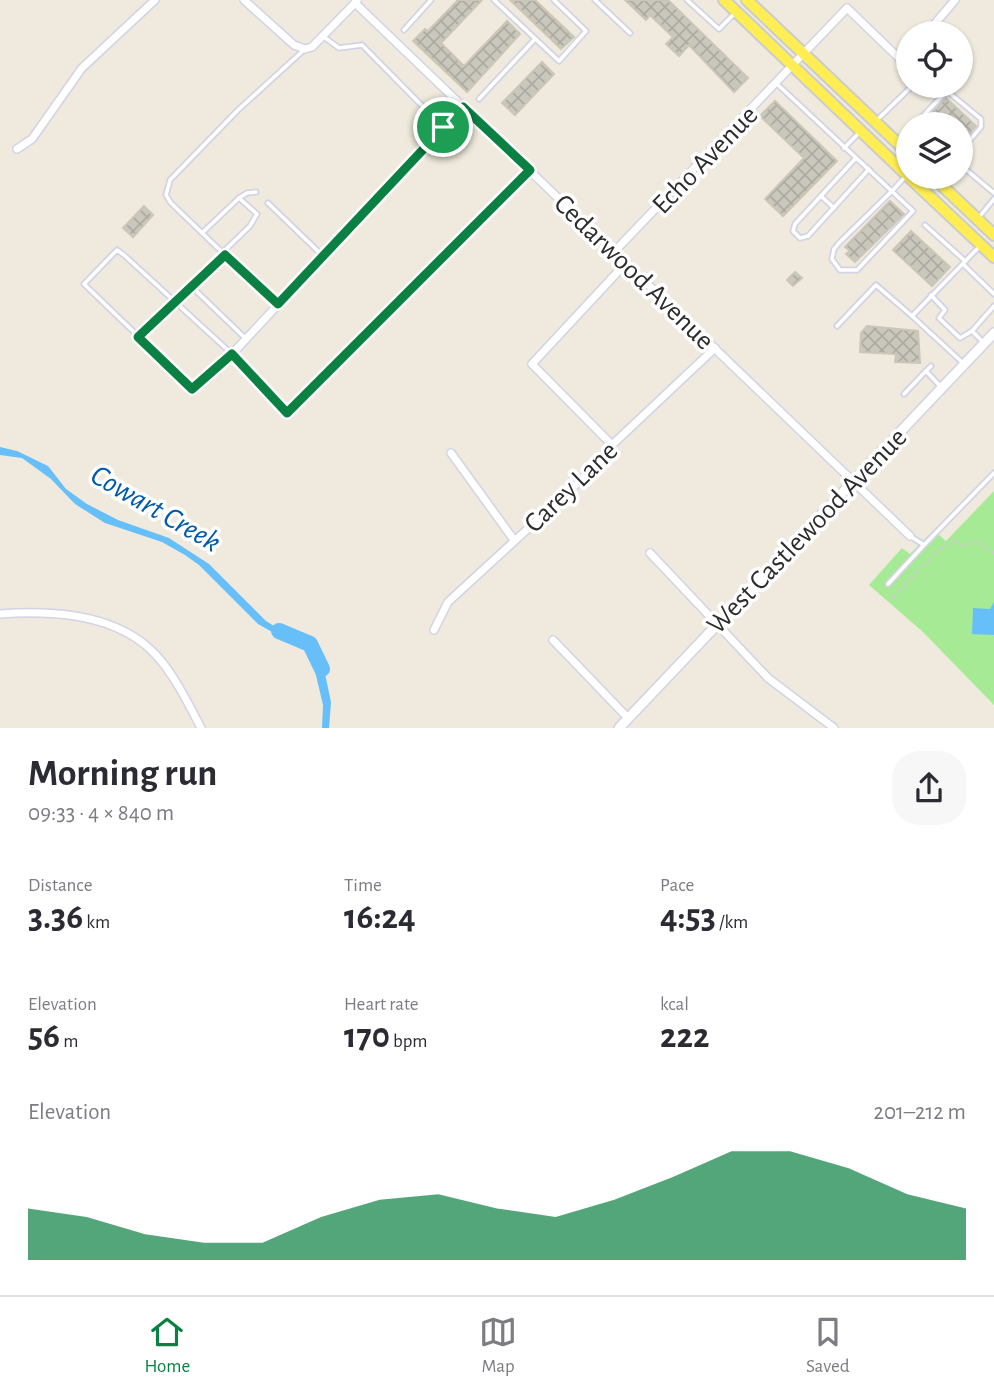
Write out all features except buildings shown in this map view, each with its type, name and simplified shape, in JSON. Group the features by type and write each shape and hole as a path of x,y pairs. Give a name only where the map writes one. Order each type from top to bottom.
{"main road":[{"path":"723,0 896,164"},
{"path":"747,0 896,142"},
{"path":"923,189 994,257"},
{"path":"946,189 994,235"}],"street":[{"path":"17,149 32,139 82,68 155,0"},
{"path":"244,0 296,47 305,49 323,36 356,2"},
{"path":"938,21 956,0"},
{"name":"Cedarwood Avenue","path":"356,2 910,536"},
{"name":"Echo Avenue","path":"614,252 802,52 847,8 896,55"},
{"path":"463,107 232,354 287,413 530,170"},
{"path":"612,445 532,364 626,263"},
{"name":"West Castlewood Avenue","path":"619,728 994,333"},
{"name":"Carey Lane","path":"434,630 448,602 582,480 612,445 715,348"},
{"path":"450,453 514,540"},
{"path":"650,553 768,678 834,728"},
{"path":"0,614 32,611 85,618 129,634 155,654 180,688 201,728"},
{"path":"553,640 628,718"}],"lane":[{"path":"404,30 431,0"},
{"path":"494,0 559,61 586,31 554,0"},
{"path":"595,0 630,33"},
{"path":"687,0 719,29 736,12"},
{"path":"323,36 339,48 362,45 443,127"},
{"path":"479,99 535,39"},
{"path":"278,304 171,203 166,195 170,180 238,110 305,49"},
{"path":"776,82 844,148 893,190 913,211 858,270 841,270 832,259 834,249 893,190 896,187"},
{"path":"875,122 900,98"},
{"path":"926,112 938,98"},
{"path":"958,98 981,119 981,127 973,137"},
{"path":"844,148 861,131"},
{"path":"855,158 795,224 794,233 800,238 808,236 869,169"},
{"path":"973,175 994,193"},
{"path":"202,233 239,198 256,192"},
{"path":"821,196 834,208"},
{"path":"138,337 250,226 257,214 239,198"},
{"path":"977,219 994,199"},
{"path":"268,203 323,257"},
{"path":"925,225 994,294"},
{"path":"912,316 981,245"},
{"path":"117,250 174,303 232,354 192,389 84,284 117,250"},
{"path":"837,326 876,285 964,365"},
{"path":"191,286 246,339"},
{"path":"931,295 945,310 939,318 960,338 972,331 994,306"},
{"path":"972,331 984,344"},
{"path":"904,394 931,366"},
{"path":"926,371 942,388"},
{"path":"888,584 994,473"},
{"path":"910,536 924,545"}],"path":[{"path":"892,599 927,564 934,552 952,540 964,545 976,542 994,553"}],"green space":[{"path":"994,491 994,705 923,632 869,585 902,548 910,554 934,530 946,541"}],"water":[{"name":"Cowart Creek","path":"0,447 17,451 48,466 66,489 87,504 118,520 169,538 209,564 266,621 321,655 331,702 329,728 322,728 323,705 311,654 258,624 199,565 185,555 162,542 105,523 75,504 51,479 22,458 0,455"},
{"path":"994,602 994,635 972,634 973,608 990,609"}],"waterway":[{"name":"Cowart Creek","path":"279,631 310,644 322,669"}],"route":[{"path":"463,107 530,170 287,413 232,354 192,389 138,337 225,255 278,304 443,127 463,107"}]}
